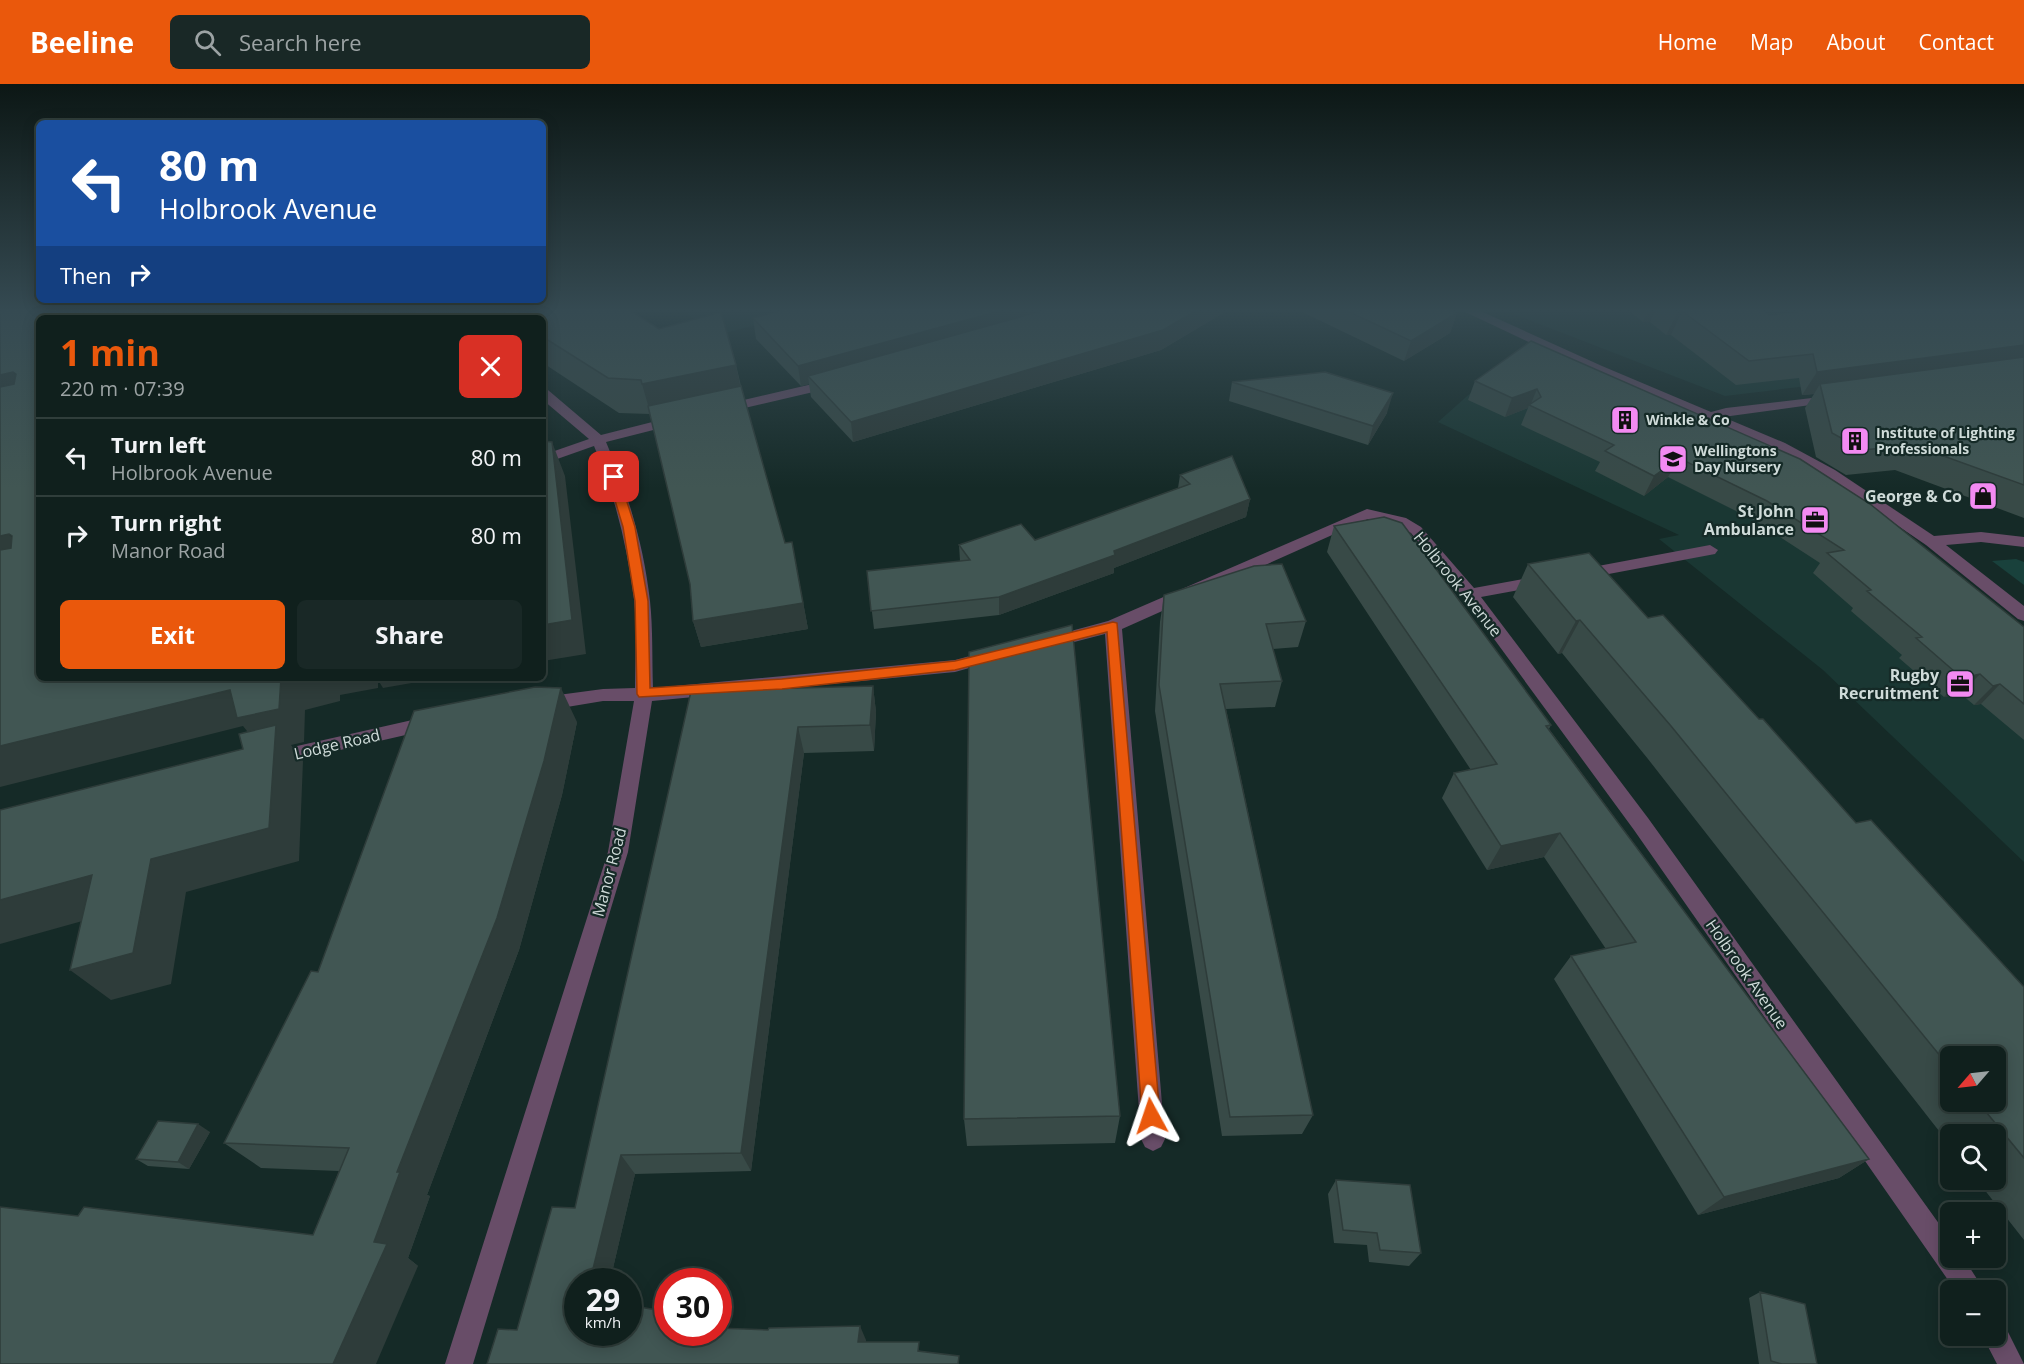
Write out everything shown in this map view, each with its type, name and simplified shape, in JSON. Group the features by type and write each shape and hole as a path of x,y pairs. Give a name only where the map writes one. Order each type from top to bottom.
{"street":[{"path":"1601,369 1780,446 1830,473 1931,542 2024,615"},
{"path":"712,412 805,392 850,379"},
{"name":"Manor Road","path":"459,1364 618,852 644,694 642,601 629,527 614,477 598,440 546,395"},
{"path":"1710,417 1726,412 1842,397"},
{"path":"546,459 598,440 689,417"},
{"name":"Holbrook Avenue","path":"1034,646 1113,626 1366,514 1384,516 1416,530 1470,594 1641,824 1964,1280"},
{"path":"1931,542 1982,537 2024,542"},
{"path":"1470,594 1710,550"},
{"path":"1113,626 1153,1139"},
{"path":"524,707 603,695 782,684 955,666 1012,651"},
{"name":"Lodge Road","path":"254,762 445,720"},
{"path":"2002,1346 2011,1364"}],"shaded area":[{"path":"1655,369 1951,369 1725,396"},
{"path":"1494,372 2024,635 2024,862 1823,670 1659,539 1679,535 1438,422"},
{"path":"2016,559 2024,562 2024,585 1992,561"}],"building":[{"path":"0,369 36,369 36,681 281,681 279,709 237,718 230,690 0,746 0,550 11,548 12,536 9,534 0,536 0,387 14,384 16,374 13,372 0,375"},
{"path":"593,369 718,369 642,384 641,380 608,378"},
{"path":"834,369 1032,369 851,422 808,376"},
{"path":"1492,369 1594,369 1800,459 1870,504 2024,627 2024,704 2000,684 1993,686 1980,674 1962,678 1916,638 1922,637 1867,591 1871,590 1827,553 1844,550 1767,501 1679,458 1654,476 1605,451 1614,445 1529,405 1541,397 1537,389 1512,398 1475,381"},
{"path":"1816,369 1842,369 1817,372"},
{"path":"1935,369 2024,369 2024,485 1913,445 1863,450 1832,433 1820,384"},
{"path":"1325,372 1393,393 1373,426 1232,382"},
{"path":"741,386 785,543 792,542 803,603 693,621 690,584 648,406"},
{"path":"546,441 552,442 572,620 546,624"},
{"path":"1232,456 1250,499 1114,551 1115,555 999,597 871,611 867,571 970,560 959,545 1021,524 1035,540 1190,484 1180,475"},
{"path":"1384,517 1402,523 1551,725 1546,726 1869,1159 1724,1197 1571,956 1636,942 1560,833 1501,846 1454,773 1497,764 1334,526"},
{"path":"1589,553 1648,618 1663,615 1759,719 1763,719 1856,823 1871,820 2024,987 2024,1158 2006,1136 2006,1124 1996,1124 1986,1112 2006,1112 2006,1046 1940,1046 1940,1056 1671,726 1580,620 1576,621 1528,564"},
{"path":"1282,564 1306,621 1266,624 1282,681 1220,684 1313,1115 1230,1117 1159,685 1164,595 1254,566"},
{"path":"1072,625 1120,1116 964,1119 969,652"},
{"path":"873,686 870,725 798,727 741,1153 621,1155 593,1268 564,1268 564,1346 642,1346 642,1307 654,1309 654,1346 732,1346 732,1329 768,1330 769,1328 860,1326 858,1342 919,1342 918,1351 959,1356 958,1364 487,1364 498,1329 517,1330 552,1207 575,1208 691,691"},
{"path":"535,687 561,688 544,761 497,918 397,1172 400,1172 374,1242 387,1244 333,1364 0,1364 0,1207 78,1216 84,1207 313,1235 349,1148 224,1143 311,971 318,972 414,711"},
{"path":"276,725 269,828 151,859 133,953 70,970 92,875 0,900 0,810 243,749 239,734"},
{"path":"158,1121 198,1124 178,1162 136,1159"},
{"path":"1336,1180 1410,1185 1421,1253 1380,1250 1377,1233 1343,1230"},
{"path":"1760,1292 1805,1304 1817,1364 1782,1364 1771,1361"}],"place":[{"name":"Winkle & Co","path":"1625,420"},
{"name":"Institute of Lighting Professionals","path":"1855,441"},
{"name":"Wellingtons Day Nursery","path":"1673,459"},
{"name":"George & Co","path":"1983,496"},
{"name":"St John Ambulance","path":"1815,520"},
{"name":"Rugby Recruitment","path":"1960,684"}],"route":[{"path":"614,477 629,527 642,601 644,694 782,684 955,666 1113,626 1151,1116"}]}
